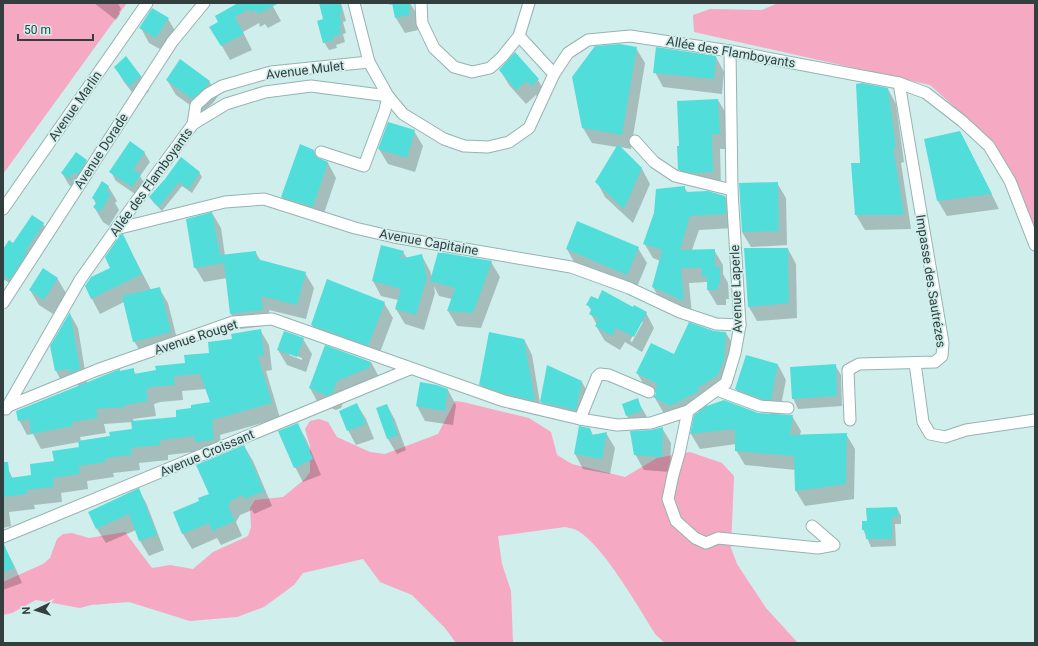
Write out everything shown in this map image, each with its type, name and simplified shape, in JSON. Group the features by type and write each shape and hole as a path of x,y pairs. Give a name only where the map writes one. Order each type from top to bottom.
{"street":[{"name":"Avenue Marlin","path":"3,209 147,3"},
{"name":"Avenue Dorade","path":"3,303 172,42 204,3"},
{"name":"Allée des Flamboyants","path":"354,3 369,62 388,96 403,114 444,140 464,146 488,147 509,142 529,128 554,74 568,54 588,40 630,36 730,51 899,83 926,93 962,121 989,146 1010,181 1035,245"},
{"path":"421,3 422,23 434,48 454,67 472,72 490,68 502,57 519,36 530,3"},
{"path":"519,36 554,74"},
{"name":"Avenue Laperle","path":"410,368 504,401 580,419 617,425 652,423 688,412 726,382 735,353 740,325 732,190 730,51"},
{"name":"Avenue Mulet","path":"193,124 196,106 208,94 222,86 271,72 369,62"},
{"name":"Impasse des Sautrézes","path":"850,420 848,370 859,364 935,362 942,356 943,343 899,83"},
{"name":"Allée des Flamboyants","path":"5,410 80,280 193,124 226,104 265,92 311,86 388,96"},
{"path":"321,152 364,166 385,110 388,96"},
{"path":"635,141 654,162 675,176 732,190"},
{"name":"Avenue Capitaine","path":"116,229 225,202 264,198 355,228 394,237 571,267 629,288 680,312 716,324 740,325"},
{"name":"Avenue Rouget","path":"5,410 97,370 233,322 272,319 410,368"},
{"path":"915,362 923,422 930,434 945,437 966,430 1035,420"},
{"name":"Avenue Croissant","path":"3,536 410,368"},
{"path":"580,419 597,377 600,374 609,375 649,392"},
{"path":"717,390 760,406 788,408"},
{"path":"688,412 668,499 676,521 695,538 706,543 718,538 818,548 834,544 812,526"}],"shaded area":[{"path":"3,3 127,3 3,174"},
{"path":"778,3 1035,3 1035,252 1001,169 969,120 930,85 694,32 693,15 710,9 762,10"},
{"path":"455,401 529,418 551,432 557,455 572,464 625,477 657,458 690,452 722,463 734,476 731,548 737,564 766,608 798,643 665,643 656,635 619,576 596,546 584,535 574,529 565,527 498,536 502,564 511,591 513,643 456,643 445,628 412,595 380,582 363,559 303,573 294,585 264,607 237,617 190,621 129,602 91,605 80,608 36,600 12,613 3,615 3,582 43,564 50,558 57,539 63,534 72,533 89,538 125,532 152,568 170,565 193,569 213,552 248,536 251,527 250,508 255,500 283,497 305,479 310,472 310,446 305,429 310,421 319,419 328,422 337,437 370,452 385,454 438,434"}],"building":[{"path":"238,3 279,3 258,14 256,10 251,12 249,9 235,17 244,34 221,46 209,27 218,22 215,16"},
{"path":"319,3 340,3 342,13 339,14 342,25 339,26 341,34 333,37 333,40 323,43 317,21 323,19"},
{"path":"392,3 409,3 410,15 395,18"},
{"path":"152,8 169,18 156,38 139,28"},
{"path":"620,44 637,47 622,135 582,128 572,77 595,46"},
{"path":"656,47 716,56 714,79 653,73"},
{"path":"515,52 539,79 531,86 527,81 516,90 499,70"},
{"path":"126,56 141,76 129,87 114,67"},
{"path":"180,59 210,81 205,88 192,99 166,80"},
{"path":"862,83 888,88 896,148 893,148 904,215 855,215 851,163 860,163 856,84"},
{"path":"718,99 720,134 712,134 713,172 692,173 678,170 677,146 679,146 677,101"},
{"path":"388,122 415,130 407,158 378,149"},
{"path":"960,131 992,194 937,201 924,139"},
{"path":"130,141 145,152 133,169 141,175 132,187 109,172"},
{"path":"300,144 314,150 316,157 328,162 313,207 281,197"},
{"path":"618,144 642,168 624,209 595,182"},
{"path":"76,152 87,160 78,175 74,172 69,179 61,173"},
{"path":"181,157 200,172 189,189 179,182 159,207 149,197 165,179"},
{"path":"102,181 109,186 106,191 111,194 100,212 93,207 97,202 92,198"},
{"path":"778,182 779,231 742,232 739,183"},
{"path":"685,186 685,192 708,191 725,196 726,214 690,216 680,250 715,249 715,267 720,267 720,284 718,284 718,290 707,290 707,277 702,277 702,268 681,268 684,301 652,287 662,250 643,244 654,213 656,189"},
{"path":"212,212 220,255 256,251 257,259 306,272 297,305 261,296 263,310 230,314 224,263 194,268 186,219"},
{"path":"32,215 44,223 25,252 27,253 10,280 3,275 3,249 9,240 13,243"},
{"path":"577,221 639,247 627,275 566,249"},
{"path":"123,234 142,274 91,299 85,286 91,277 110,268 105,257 120,235"},
{"path":"381,245 404,251 400,259 422,254 427,278 416,315 395,309 401,289 372,281"},
{"path":"744,248 788,248 789,303 748,307"},
{"path":"438,252 492,261 473,313 447,311 455,288 430,281"},
{"path":"43,268 58,278 44,300 29,290"},
{"path":"327,279 385,302 368,346 311,325"},
{"path":"160,287 171,332 133,342 122,296"},
{"path":"602,290 633,307 634,305 647,312 634,337 616,328 612,336 595,326 599,319 589,314 592,308 586,305 591,296 598,299"},
{"path":"70,312 80,369 70,373 69,369 55,371 50,346"},
{"path":"689,322 714,331 726,332 724,360 718,375 696,389 700,391 670,406 653,397 656,394 655,389 658,384 636,373 651,343 674,354"},
{"path":"261,329 264,355 258,356 272,403 212,420 214,440 195,442 194,436 160,440 160,445 131,448 132,455 105,458 106,462 79,466 80,474 53,478 54,487 26,490 27,494 3,497 3,462 8,462 10,478 31,475 30,464 54,461 52,451 79,447 78,441 110,436 109,432 132,429 131,421 176,417 176,410 191,408 191,405 210,402 200,374 174,376 175,385 151,387 146,389 148,401 125,405 126,407 96,409 98,418 72,422 73,426 31,434 29,419 18,421 16,411 120,369 120,371 134,368 134,374 156,370 155,366 185,363 184,355 209,353 208,342 232,339 231,334"},
{"path":"284,331 304,338 297,357 277,350"},
{"path":"489,332 524,339 535,401 506,394 479,385"},
{"path":"325,345 371,362 369,368 337,381 333,393 327,396 309,388"},
{"path":"746,355 778,364 771,400 762,399 735,389"},
{"path":"836,364 837,396 792,399 790,367"},
{"path":"547,365 582,381 576,410 540,402"},
{"path":"420,382 437,385 448,389 445,411 416,406"},
{"path":"638,398 642,411 626,416 622,404"},
{"path":"724,400 758,413 793,415 790,435 847,433 846,484 795,491 794,456 735,451 735,429 690,434 694,415 707,406"},
{"path":"357,403 366,424 347,431 339,411"},
{"path":"387,404 398,435 387,439 376,408"},
{"path":"298,423 313,459 294,468 278,431"},
{"path":"579,426 590,428 592,435 607,432 602,459 574,454"},
{"path":"663,427 662,457 634,455 630,431 651,430"},
{"path":"244,445 264,491 245,499 243,495 232,500 228,506 235,521 212,531 209,523 182,534 173,512 199,501 198,498 209,494 196,465"},
{"path":"139,488 157,535 139,541 129,514 96,529 88,512"},
{"path":"897,507 898,517 892,517 892,539 866,539 865,530 862,530 862,521 867,521 866,508"},
{"path":"3,544 14,568 3,572"}]}
